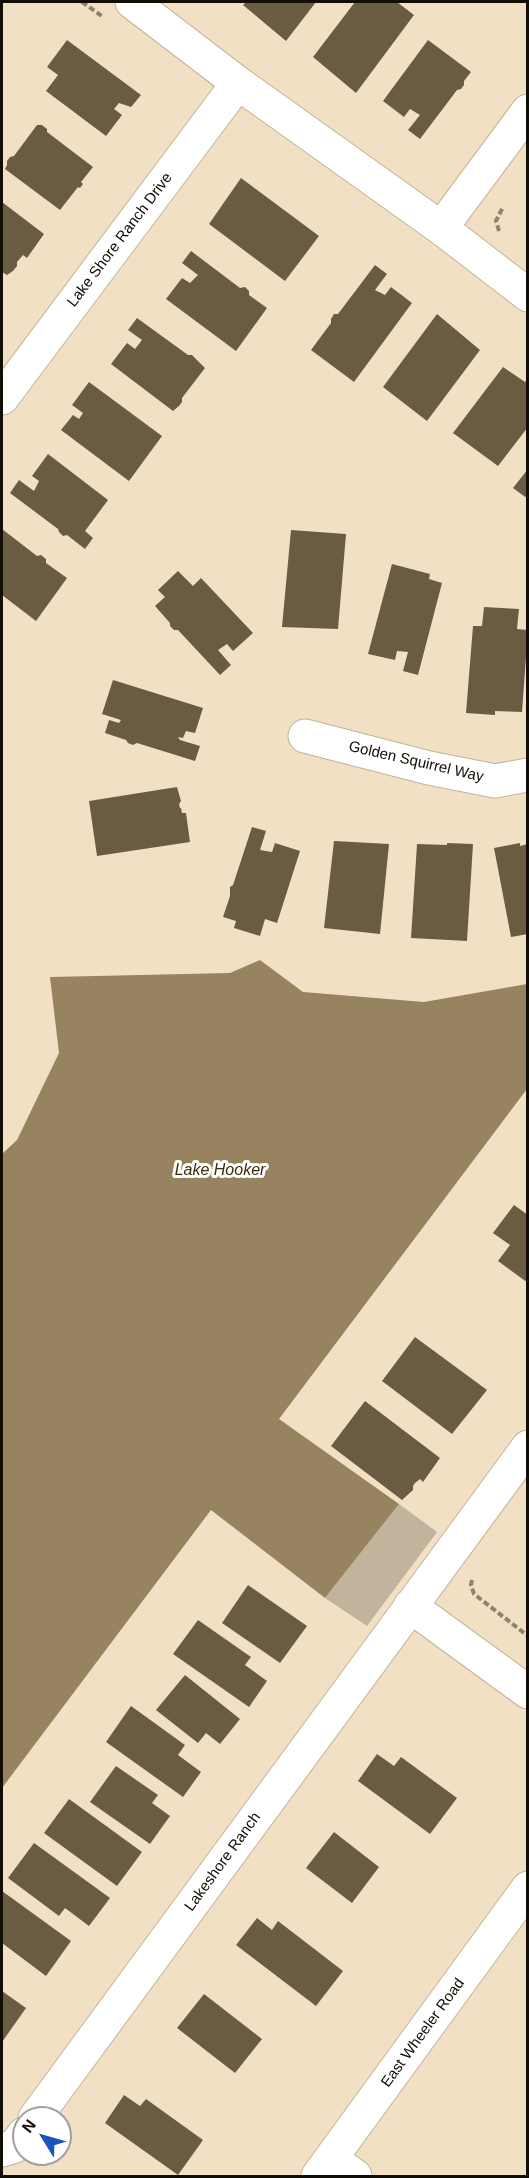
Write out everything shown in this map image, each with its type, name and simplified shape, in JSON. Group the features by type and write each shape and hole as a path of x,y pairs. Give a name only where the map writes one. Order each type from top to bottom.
{"street":[{"path":"132,2 238,83 441,228 528,295"},
{"name":"Lake Shore Ranch Drive","path":"2,398 238,83"},
{"path":"441,228 528,111"},
{"name":"Golden Squirrel Way","path":"305,736 429,768 495,781 528,775"},
{"path":"528,1447 410,1606 528,1692"},
{"name":"Lakeshore Ranch","path":"44,2106 410,1606"},
{"name":"East Wheeler Road","path":"335,2171 528,1888"}],"path":[{"path":"500,234 496,221 503,207"},
{"path":"475,1572 471,1584 474,1594 528,1636"}],"shaded area":[{"path":"399,1504 437,1532 367,1626 325,1598"}],"water":[{"name":"Lake Hooker","path":"260,960 303,992 424,1002 527,984 527,1089 279,1419 399,1504 325,1598 211,1510 2,1788 2,1154 17,1140 59,1053 50,977 230,973"}],"building":[{"path":"246,2 316,2 286,41 243,5"},
{"path":"355,2 397,2 414,15 356,93 313,57"},
{"path":"67,40 141,95 131,107 119,103 114,109 122,115 106,136 46,91 58,75 47,67"},
{"path":"428,40 471,72 461,89 457,90 420,139 408,130 420,115 410,109 404,117 383,101"},
{"path":"37,125 42,125 47,132 93,167 81,182 83,184 80,188 78,187 60,210 5,169 7,161 14,156"},
{"path":"241,178 319,236 285,281 209,224"},
{"path":"2,202 44,234 27,258 23,255 13,271 7,275 2,272"},
{"path":"191,251 240,288 245,287 249,295 267,308 236,351 166,299 182,278 190,283 198,275 182,263"},
{"path":"375,265 387,274 375,290 385,295 391,287 412,303 354,382 311,350 331,323 334,314 338,314"},
{"path":"437,314 480,350 427,421 383,387"},
{"path":"137,318 188,355 192,355 205,368 182,398 182,402 173,411 111,364 127,343 135,349 142,340 128,330"},
{"path":"503,367 525,382 528,378 528,427 498,466 453,433"},
{"path":"89,382 162,436 129,481 61,430 73,415 79,419 83,413 72,405"},
{"path":"48,454 108,500 85,531 93,538 85,549 67,535 63,536 58,529 10,493 19,480 34,491 39,481 32,476"},
{"path":"528,469 528,499 513,488"},
{"path":"2,529 37,556 41,555 46,559 46,563 67,578 36,621 2,595"},
{"path":"291,530 346,534 338,629 282,627"},
{"path":"392,564 430,574 429,579 442,583 418,675 403,671 408,652 397,651 395,660 368,654"},
{"path":"178,571 193,586 201,578 253,633 233,651 227,644 218,650 231,665 220,675 178,630 170,626 155,606 165,597 158,590"},
{"path":"484,607 519,609 517,629 528,630 522,712 495,711 495,715 466,713 473,626 482,626"},
{"path":"113,680 203,708 195,733 186,731 183,738 178,737 180,740 200,746 195,761 137,743 133,745 126,740 105,733 109,720 119,723 121,720 102,714"},
{"path":"177,787 181,801 180,808 182,813 186,813 190,842 97,856 89,801"},
{"path":"252,827 266,831 260,850 272,852 275,843 300,851 277,923 265,919 260,936 234,928 236,921 223,917 230,896 230,887 233,885"},
{"path":"334,841 389,844 380,934 324,928"},
{"path":"447,843 473,844 467,941 411,938 417,844 447,845"},
{"path":"520,843 520,846 528,844 528,934 511,937 494,848"},
{"path":"514,1205 528,1215 528,1283 498,1261 510,1245 493,1233"},
{"path":"415,1337 487,1390 452,1434 382,1381"},
{"path":"365,1401 440,1458 423,1482 420,1479 415,1483 413,1490 402,1500 331,1446"},
{"path":"248,1585 307,1626 280,1663 222,1623"},
{"path":"198,1620 251,1657 245,1665 267,1681 249,1707 173,1654"},
{"path":"185,1675 240,1719 220,1744 206,1733 198,1743 156,1710"},
{"path":"131,1706 185,1745 178,1755 201,1772 183,1797 106,1742"},
{"path":"377,1754 394,1766 401,1757 457,1798 430,1834 358,1781"},
{"path":"116,1766 158,1795 152,1803 170,1816 150,1844 90,1802"},
{"path":"69,1799 142,1852 117,1886 44,1833"},
{"path":"334,1832 379,1867 352,1903 306,1868"},
{"path":"34,1843 110,1898 89,1926 65,1908 59,1916 8,1878"},
{"path":"2,1891 71,1941 46,1976 2,1943"},
{"path":"257,1918 272,1930 278,1921 343,1971 316,2006 236,1945"},
{"path":"2,1991 26,2008 2,2042"},
{"path":"204,1994 262,2039 235,2073 177,2028"},
{"path":"124,2095 140,2106 146,2099 203,2140 178,2175 105,2123"}]}
